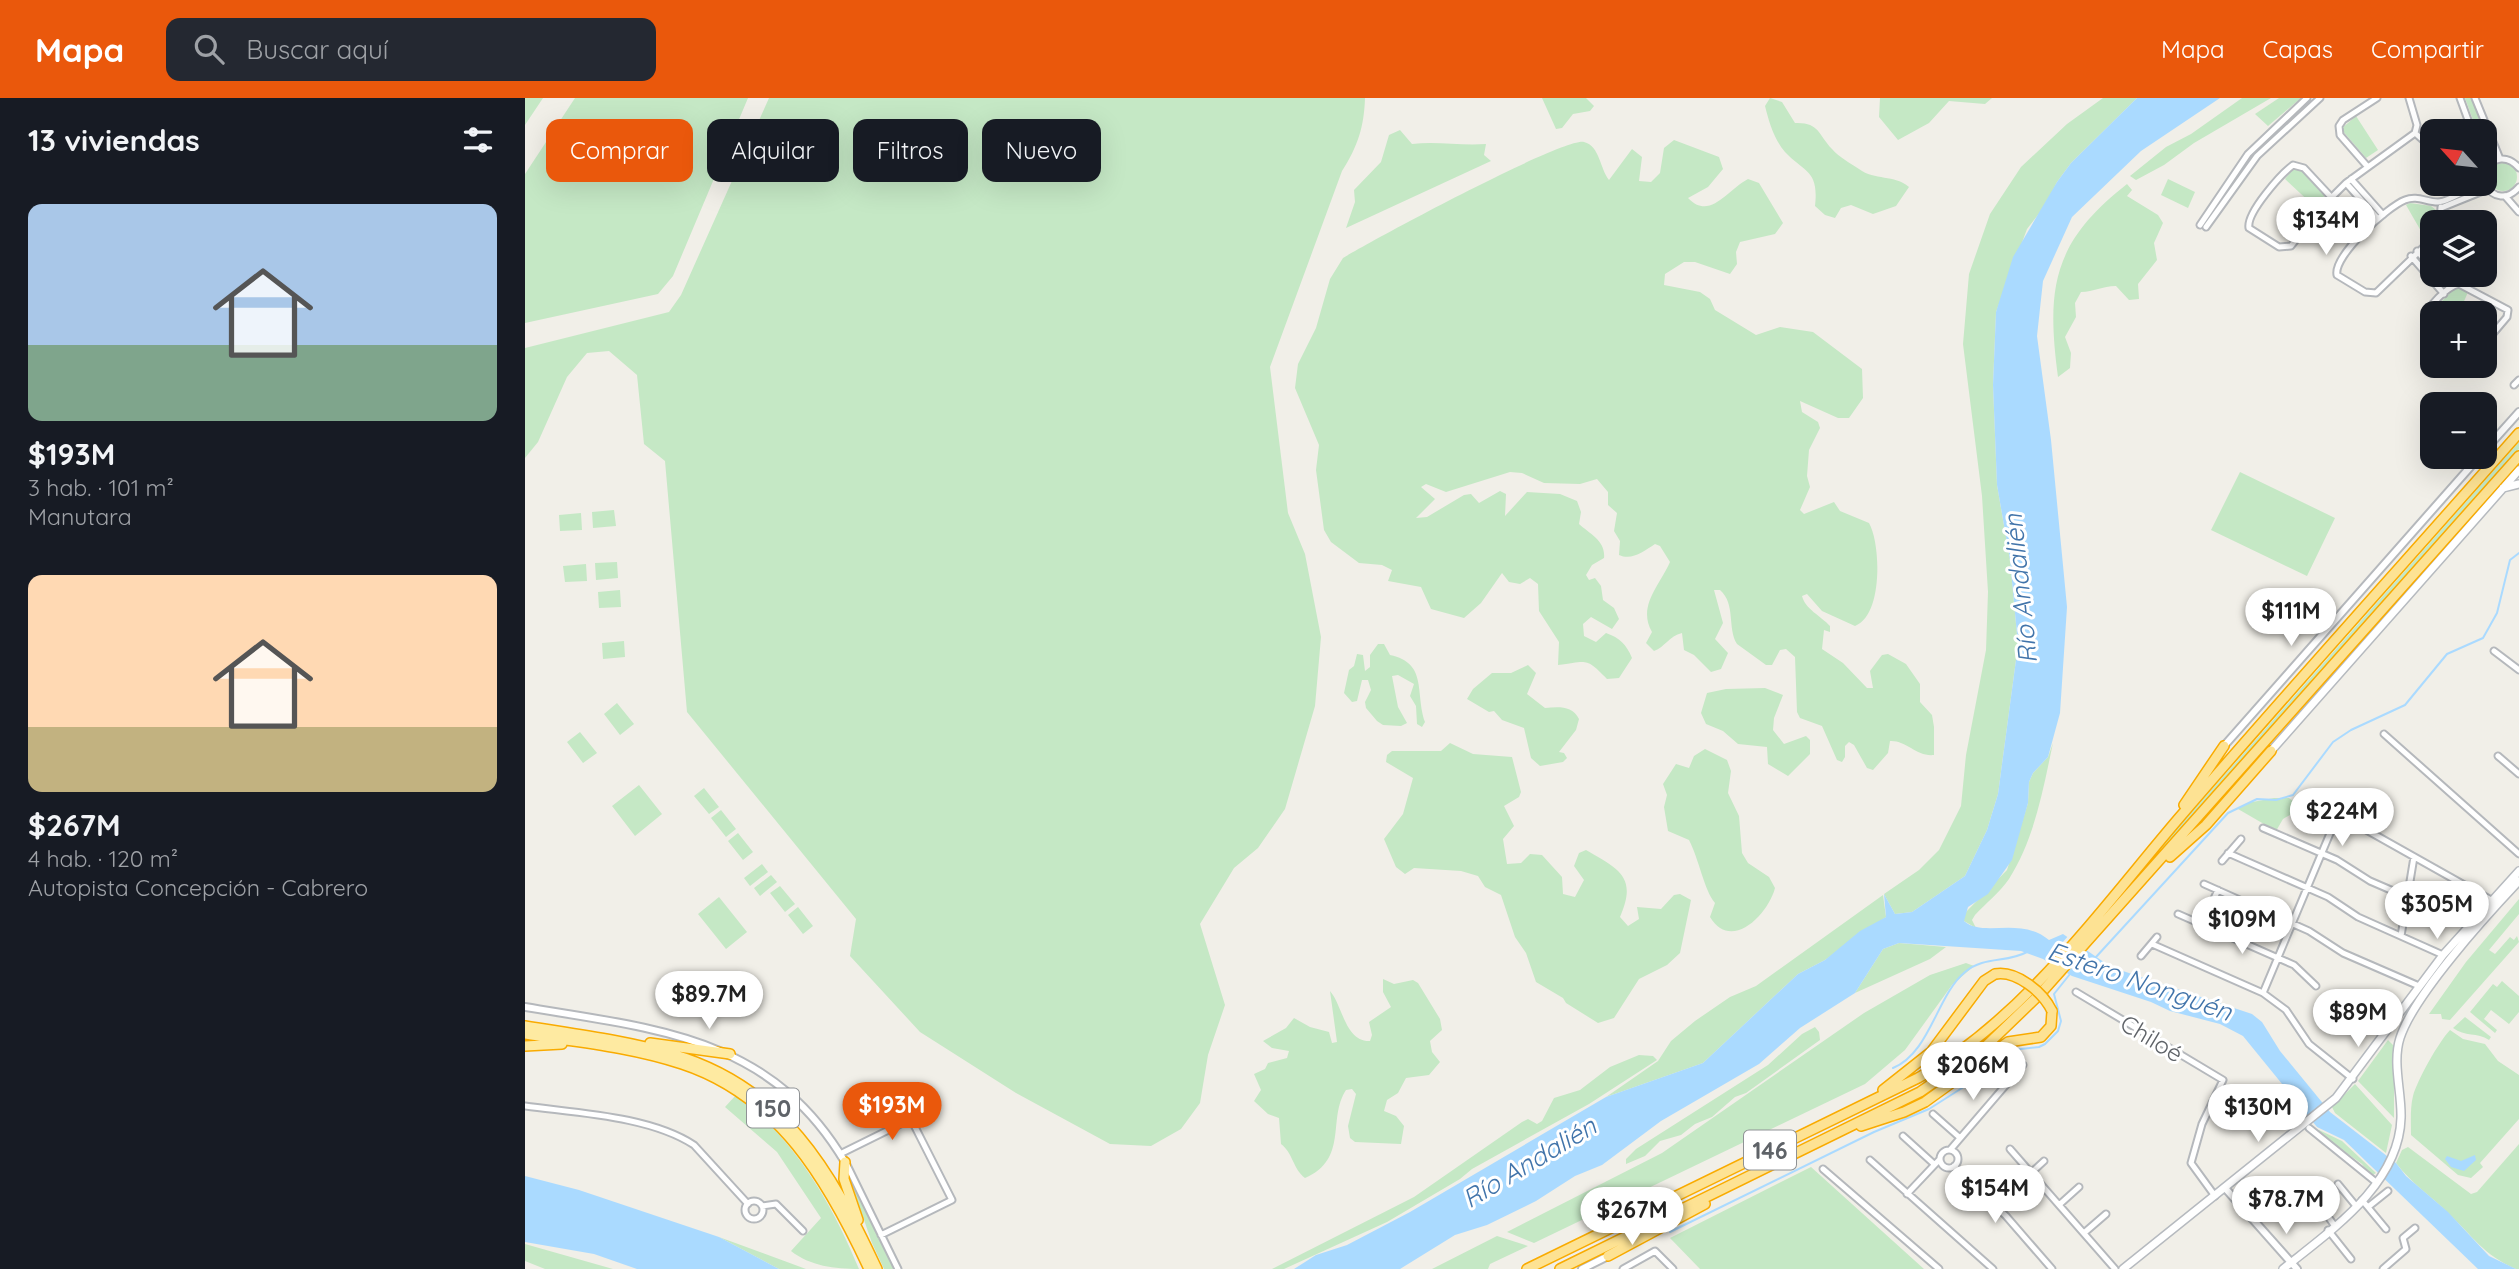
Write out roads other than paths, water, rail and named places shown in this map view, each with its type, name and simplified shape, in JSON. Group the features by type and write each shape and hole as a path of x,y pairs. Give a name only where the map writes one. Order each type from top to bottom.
{"highway":[{"name":"146","path":"1527,1269 1918,1078 1961,1052 2001,1019 2519,433"},
{"name":"146","path":"1560,1269 1906,1100 1960,1066 2010,1026 2519,456"},
{"path":"2164,836 2224,746"},
{"path":"2140,883 2206,825 2271,751"},
{"path":"1836,1134 1914,1108 1966,1075 2008,1042 2041,1037 2050,1026 2052,1011 2047,1003 2017,976 1995,974 1984,981 1943,1038 1919,1064 1858,1107"},
{"name":"150","path":"525,1026 620,1042 671,1054 737,1081 770,1105 817,1159 877,1269"},
{"name":"150","path":"525,1034 682,1064 723,1082 758,1105 790,1135 816,1170 869,1269"},
{"path":"620,1042 730,1054"},
{"path":"525,1046 585,1044"},
{"path":"842,1158 844,1179 867,1248"},
{"path":"1608,1256 1707,1203 1749,1176"}],"main road":[{"path":"2271,751 2519,470"},
{"path":"2503,489 2519,484"},
{"path":"2123,1269 2309,1125 2328,1106 2353,1079 2443,955 2519,871"},
{"path":"2283,1269 2294,1266 2331,1228 2356,1206 2365,1203 2378,1182 2396,1148 2402,1117 2399,1039 2428,992 2476,929 2519,881"}],"street":[{"path":"2307,98 2248,154 2205,223 2257,156 2320,98"},
{"path":"2367,166 2340,135 2339,126 2343,120 2377,98"},
{"path":"2331,197 2304,168 2293,165 2259,204 2248,225 2253,232 2279,247 2289,247 2348,181 2415,133 2417,125 2409,98"},
{"path":"2461,98 2468,119"},
{"path":"2475,98 2500,159"},
{"path":"2415,133 2420,137"},
{"path":"2510,160 2518,155"},
{"path":"2497,160 2510,160 2519,167"},
{"path":"2348,181 2380,217"},
{"path":"2497,196 2505,196 2519,187"},
{"path":"2420,249 2373,294 2339,278 2337,264 2380,217 2408,199 2438,202 2451,196"},
{"path":"2438,202 2441,208 2466,196"},
{"path":"2505,196 2519,212"},
{"path":"2417,251 2420,254"},
{"path":"2411,256 2444,294"},
{"path":"2437,301 2450,288 2461,285 2494,301"},
{"path":"2497,303 2506,307 2507,317 2497,329"},
{"path":"2514,386 2519,380"},
{"path":"2497,437 2519,412"},
{"path":"2224,746 2468,469"},
{"path":"2494,651 2519,670"},
{"path":"2384,734 2519,855"},
{"path":"2498,756 2519,774"},
{"path":"2263,993 2344,800"},
{"path":"2313,805 2337,815 2491,900"},
{"path":"2263,828 2322,853 2370,881 2407,897"},
{"path":"2222,861 2241,839"},
{"path":"2228,853 2332,899 2352,914 2443,955"},
{"path":"2400,936 2414,857"},
{"path":"2204,884 2293,923 2343,953 2419,986"},
{"path":"2202,924 2218,890"},
{"path":"2178,914 2302,970 2316,986"},
{"path":"2141,956 2157,937"},
{"path":"2151,944 2263,993 2285,1010 2309,1044 2353,1079"},
{"name":"Chiloé","path":"2076,992 2223,1080 2204,1118 2191,1163 2215,1196"},
{"path":"525,1007 661,1031 730,1054 759,1070 793,1098 842,1158 897,1266"},
{"path":"1907,1194 2024,1065"},
{"path":"525,1106 616,1118 682,1139 694,1145 732,1187 750,1202 762,1206 775,1204 803,1231"},
{"path":"842,1158 933,1108"},
{"path":"1933,1114 1959,1137"},
{"path":"881,1234 952,1200 911,1119"},
{"path":"2309,1125 2378,1182"},
{"path":"1903,1136 1934,1164"},
{"path":"2010,1149 2115,1269"},
{"path":"1949,1150 1957,1156 1954,1166"},
{"path":"1940,1159 1944,1166 1954,1166 2005,1216 2052,1269"},
{"path":"1870,1160 1993,1269"},
{"path":"2031,1173 2044,1161"},
{"path":"1823,1169 1939,1269"},
{"path":"2338,1184 2356,1206"},
{"path":"2059,1205 2079,1187"},
{"path":"2225,1188 2294,1266"},
{"path":"2386,1229 2365,1203 2388,1191"},
{"path":"2317,1201 2351,1259"},
{"path":"750,1202 745,1211 751,1219 761,1215 762,1206"},
{"path":"2084,1233 2106,1214"},
{"path":"2383,1269 2406,1249 2403,1238 2415,1228"},
{"path":"1622,1268 1655,1251 1673,1269"},
{"path":"1582,1269 1608,1256"}],"water":[{"path":"2137,98 2220,98 2141,151 2072,217 2043,281 2037,336 2051,440 2067,607 2060,713 2048,757 2033,773 2029,782 2028,803 2012,860 1988,894 1968,907 1964,921 1981,928 2026,929 2049,940 2063,934 2111,967 2252,1014 2262,1022 2280,1051 2330,1112 2396,1163 2406,1176 2448,1212 2489,1256 2516,1269 2478,1269 2344,1140 2317,1127 2243,1036 2220,1024 2170,1011 2072,976 2043,959 2021,951 1899,943 1883,949 1855,993 1800,1028 1759,1064 1661,1121 1602,1165 1575,1176 1536,1201 1487,1225 1455,1235 1400,1269 1294,1269 1316,1255 1347,1245 1410,1212 1606,1097 1703,1063 1798,974 1825,960 1860,931 1886,917 1884,894 1895,914 1912,912 1965,876 1987,830 1998,794 2018,645 2010,560 1997,485 1993,385 1996,312 2013,257 2057,182 2071,163"},
{"path":"2475,1155 2476,1160 2464,1171 2451,1167 2445,1159 2447,1156 2461,1161"},
{"path":"525,1176 579,1190 719,1237 779,1269 637,1269 594,1254 525,1242"}],"waterway":[{"name":"Estero Nonguén","path":"2096,957 2228,813 2257,799 2276,800 2293,795 2333,742 2351,730 2405,705 2447,654 2483,638 2497,613 2510,560 2519,553"},
{"path":"1893,1068 1906,1061 1916,1050 1955,982 1965,972 1980,964 2012,958 2027,952"},
{"name":"Estero Nonguén","path":"1670,1232 1874,1132 1929,1109 1970,1083 2012,1050 2045,1044 2058,1031 2061,1021 2054,994 2070,974"}],"water label":[{"name":"Río Andalién","path":"2020,589"},
{"name":"Río Andalién","path":"1529,1162"}]}
